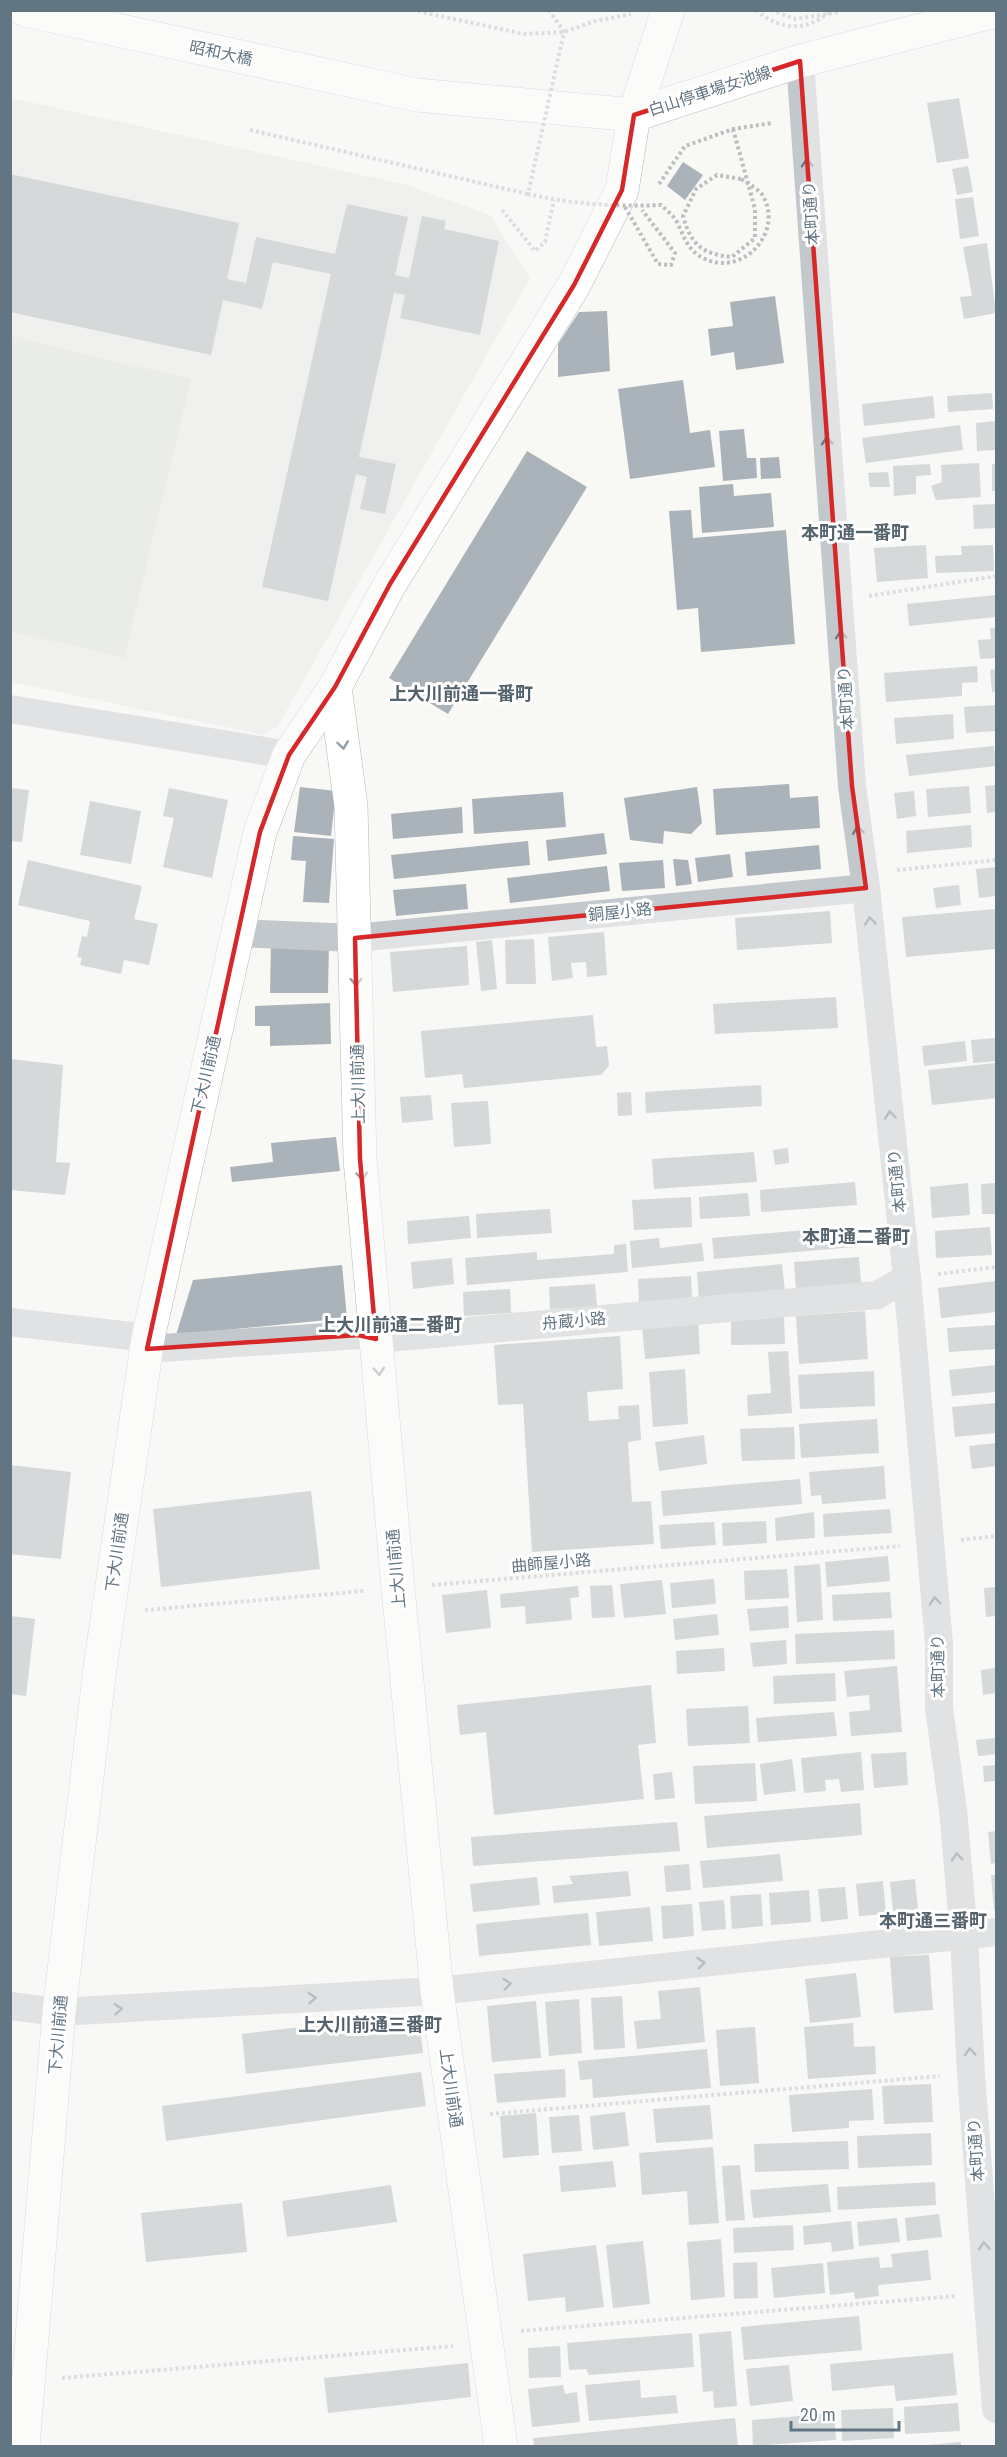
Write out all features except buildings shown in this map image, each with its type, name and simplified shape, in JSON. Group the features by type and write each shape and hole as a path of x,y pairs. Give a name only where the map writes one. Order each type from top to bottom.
{"street":[{"name":"昭和大橋","path":"25,10 417,94"},
{"name":"白山停車場女池線","path":"417,94 634,115 800,61 996,11"},
{"name":"下大川前通","path":"23,2446 59,2012 108,1613 147,1344 261,831 289,755 335,687 390,584 574,285 622,190 652,12"},
{"name":"本町通り","path":"800,61 852,786 866,888 907,1278 939,1643 939,1708 953,1810 964,1935 970,2074 996,2409"},
{"name":"上大川前通","path":"335,687 351,806 360,1159 398,1588 437,1991 501,2446"},
{"path":"10,709 289,755"},
{"name":"銅屋小路","path":"238,933 355,938 866,888"},
{"name":"舟蔵小路","path":"10,1322 147,1344 358,1335 376,1339 877,1295 907,1278"},
{"path":"10,2006 59,2012 437,1991 996,1932"}],"path":[{"path":"412,10 524,34 564,33 595,21 652,12"},
{"path":"528,194 564,33 549,10"},
{"path":"756,10 770,21 786,27 812,24 832,10"},
{"path":"771,10 795,19 849,10"},
{"path":"250,130 554,200 625,207 661,205 675,219 686,244 703,258 723,263 741,259 760,247 769,219 762,195 755,189 748,184 741,179 717,175 696,189 683,216 688,236 699,247 719,256 732,257 755,238 755,209 749,186 746,175 743,164 740,152 733,129"},
{"path":"502,210 535,251 545,242 554,200"},
{"path":"625,207 658,264 671,265 675,253 642,210"},
{"path":"839,601 996,576"},
{"path":"866,888 888,871 996,860"},
{"path":"907,1278 996,1267"},
{"name":"曲師屋小路","path":"108,1613 996,1536"},
{"path":"455,2116 970,2074"}],"highlighted area":[{"path":"800,61 852,786 866,888 355,938 360,1159 376,1339 358,1335 147,1349 260,832 289,755 335,687 390,584 574,285 622,190 634,115"}],"shaded area":[{"path":"11,98 407,185 490,215 530,278 278,726 264,735 11,682"},
{"path":"11,337 191,379 124,658 11,631"}],"district":[{"name":"本町通一番町","path":"855,532"},
{"name":"上大川前通一番町","path":"461,693"},
{"name":"本町通二番町","path":"856,1236"},
{"name":"上大川前通二番町","path":"390,1324"},
{"name":"本町通三番町","path":"933,1920"},
{"name":"上大川前通三番町","path":"370,2024"}]}
